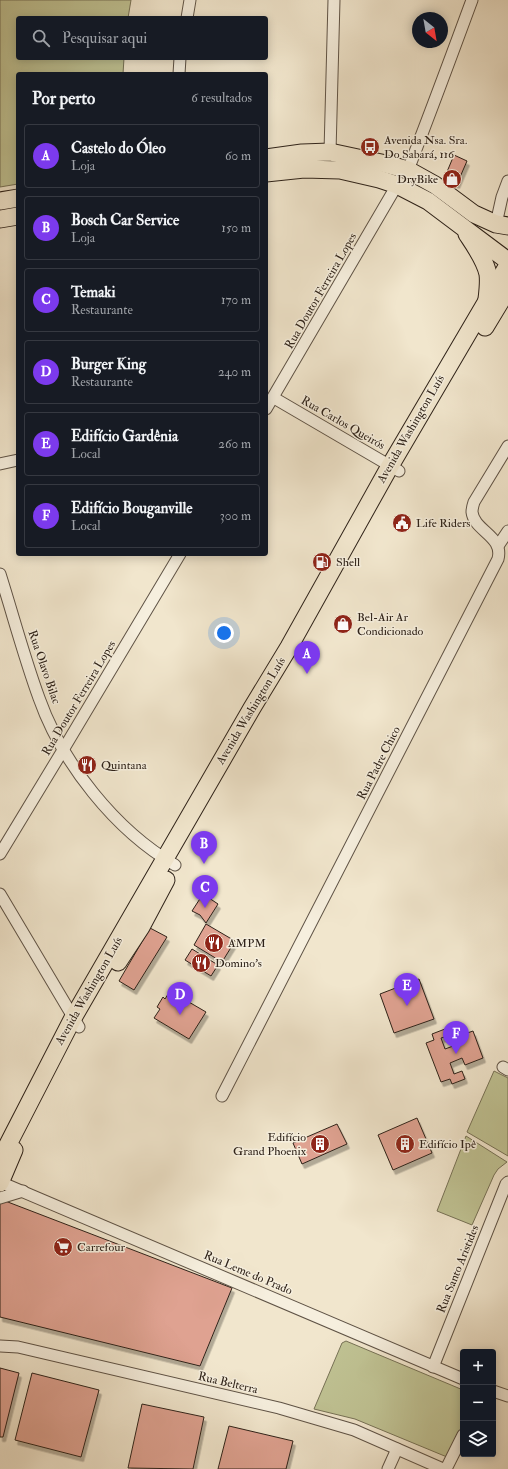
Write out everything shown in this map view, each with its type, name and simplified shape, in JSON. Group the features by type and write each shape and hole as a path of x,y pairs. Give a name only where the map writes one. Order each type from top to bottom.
{"main road":[{"path":"268,158 302,153 330,152 408,170 435,185 474,214 502,225"},
{"path":"268,173 304,168 340,170 379,179 397,185 428,201 508,261"},
{"path":"0,201 16,198"},
{"path":"0,219 16,216"},
{"path":"463,227 488,272 487,301"},
{"name":"Avenida Washington Luís","path":"395,469 508,265"},
{"name":"Avenida Washington Luís","path":"0,1160 76,1023 170,862 252,708 395,469 508,289"},
{"name":"Avenida Washington Luís","path":"0,1182 76,1023"}],"street":[{"path":"187,16 190,0"},
{"path":"330,152 334,0"},
{"path":"408,170 423,134 472,0"},
{"path":"179,72 180,60"},
{"path":"502,225 502,197 508,181"},
{"name":"Rua Doutor Ferreira Lopes","path":"268,406 397,185"},
{"name":"Rua Carlos Queirós","path":"274,398 395,469"},
{"path":"508,446 474,502 472,512 476,521 498,546 508,531"},
{"path":"0,464 16,460"},
{"name":"Rua Padre Chico","path":"222,1096 498,559 500,552 498,546"},
{"name":"Rua Doutor Ferreira Lopes","path":"0,854 179,556"},
{"name":"Rua Olavo Bilac","path":"0,574 39,699 63,750 101,803 128,830 170,862"},
{"path":"0,894 76,1023"},
{"name":"Rua Leme do Prado","path":"0,1182 460,1378"},
{"name":"Rua Santo Aristides","path":"433,1367 508,1182"},
{"path":"0,1198 23,1191"},
{"name":"Rua Belterra","path":"0,1346 18,1347 278,1408 354,1430 443,1469"},
{"path":"496,1392 508,1396"},
{"path":"446,1469 460,1442"},
{"path":"388,1469 397,1449"}],"green space":[{"path":"0,0 131,0 128,16 16,16 16,60 124,60 123,72 16,72 16,184 0,187"},
{"path":"494,1071 508,1078 508,1156 467,1132"},
{"path":"466,1136 507,1162 498,1169 494,1175 472,1225 437,1211"},
{"path":"346,1341 460,1389 460,1436 451,1455 447,1457 355,1419 314,1409 342,1343"}],"building":[{"path":"454,155 467,161 457,184 444,179"},
{"path":"203,894 218,904 206,923 200,915 192,911"},
{"name":"AMPM","path":"206,924 235,941 222,962 194,945"},
{"path":"150,928 167,937 134,990 119,981"},
{"name":"Domino's","path":"192,949 218,965 211,976 185,960"},
{"path":"419,979 434,1019 394,1033 380,994"},
{"path":"170,991 206,1012 189,1039 154,1018 160,1009 157,1007 163,997 165,999"},
{"path":"445,1029 448,1036 441,1038 445,1049 456,1045 453,1038 473,1031 483,1058 465,1065 462,1058 450,1063 454,1074 462,1071 465,1079 452,1084 450,1079 441,1082 426,1043 434,1040 432,1034"},
{"name":"Edifício Ipê","path":"417,1118 432,1153 393,1170 378,1135"},
{"name":"Edifício Grand Phoenix","path":"337,1124 347,1144 302,1164 293,1143"},
{"name":"Carrefour","path":"0,1199 232,1288 200,1366 0,1317"},
{"path":"0,1368 19,1373 3,1437 0,1437"},
{"path":"32,1373 99,1390 81,1457 15,1440"},
{"path":"142,1404 204,1417 193,1469 128,1468"},
{"path":"229,1426 293,1441 286,1469 218,1469"}],"place":[{"name":"Avenida Nsa. Sra. Do Sabará, 116","path":"370,147"},
{"name":"DryBike","path":"452,179"},
{"name":"Life Riders","path":"402,523"},
{"name":"Shell","path":"322,562"},
{"name":"Bel-Air Ar Condicionado","path":"343,624"},
{"name":"Castelo do Óleo","path":"307,674"},
{"name":"Quintana","path":"87,765"},
{"name":"Bosch Car Service","path":"204,864"},
{"name":"Temaki","path":"205,908"},
{"name":"AMPM","path":"214,943"},
{"name":"Domino's","path":"201,963"},
{"name":"Edifício Gardênia","path":"407,1006"},
{"name":"Burger King","path":"180,1015"},
{"name":"Edifício Bouganville","path":"456,1054"},
{"name":"Edifício Grand Phoenix","path":"320,1144"},
{"name":"Edifício Ipê","path":"405,1144"},
{"name":"Carrefour","path":"63,1247"}]}
